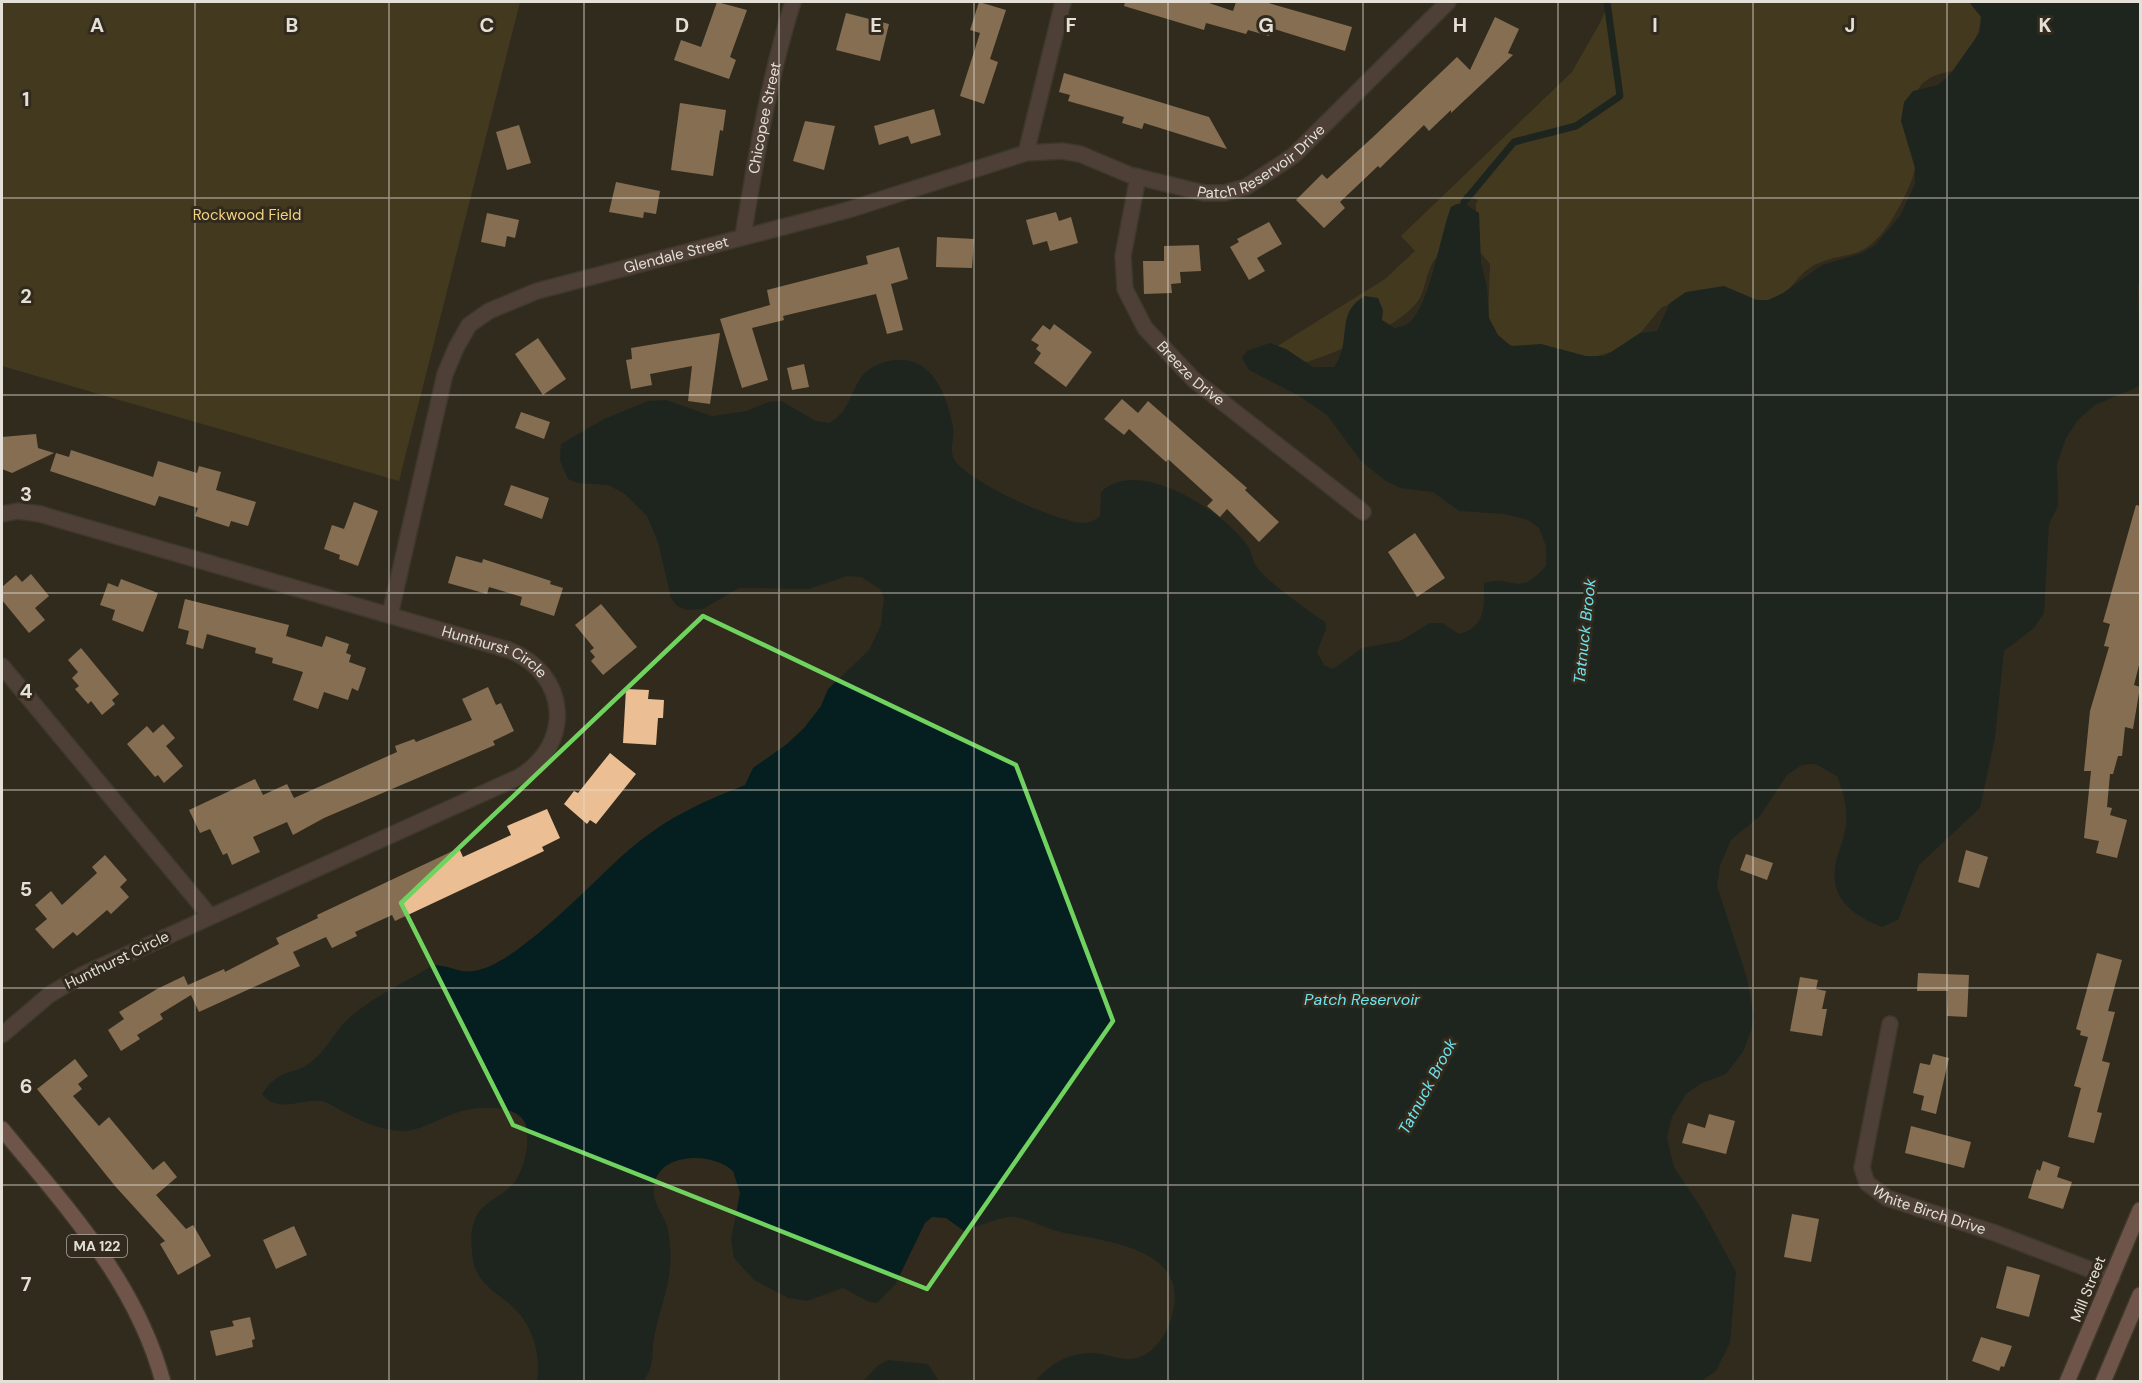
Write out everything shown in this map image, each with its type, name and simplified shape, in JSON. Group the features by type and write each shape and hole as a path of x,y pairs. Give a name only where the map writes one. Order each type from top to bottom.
{"main road":[{"name":"MA 122","path":"2,1129 90,1236 120,1280 147,1333 163,1382"},
{"name":"Mill Street","path":"2067,1382 2140,1210"},
{"path":"2103,1382 2140,1295"}],"street":[{"name":"Chicopee Street","path":"743,236 759,139 782,38 794,2"},
{"path":"1026,153 1063,2"},
{"name":"Patch Reservoir Drive","path":"1026,153 1062,151 1080,154 1138,177 1204,194 1224,193 1246,187 1293,156 1445,2"},
{"name":"Glendale Street","path":"390,615 445,374 469,325 489,311 537,291 848,210 1026,153"},
{"name":"Breeze Drive","path":"1138,177 1123,256 1125,289 1146,328 1194,380 1363,512"},
{"name":"Hunthurst Circle","path":"2,514 18,511 40,514 509,650 538,667 551,687 557,709 555,733 546,754 519,777 67,982 2,1035"},
{"path":"2,666 210,916"},
{"name":"White Birch Drive","path":"1890,1024 1862,1168 1867,1183 1887,1198 1995,1233 2112,1278"}],"highlighted area":[{"path":"703,616 1016,765 1113,1021 927,1289 513,1125 401,903"}],"green space":[{"name":"Rockwood Field","path":"2,2 520,2 399,481 2,366"},
{"path":"1609,2 1978,2 1981,21 1976,38 1955,71 1934,76 1921,85 1915,98 1913,113 1915,165 1907,192 1890,223 1865,248 1808,269 1777,303 1673,302 1661,308 1636,338 1624,348 1587,359 1520,349 1499,340 1488,325 1490,264 1476,247 1476,204 1478,200 1465,194 1432,263 1421,296 1409,311 1365,338 1303,363 1276,347 1385,279 1415,251 1401,236 1572,72 1601,21"}],"water":[{"name":"Patch Reservoir","path":"1969,2 2140,2 2140,273 2138,288 2140,386 2095,405 2078,420 2066,438 2057,464 2058,506 2049,524 2044,613 2034,628 2004,651 1995,738 1980,808 1919,865 1898,920 1882,927 1852,911 1839,895 1834,875 1846,826 1844,800 1837,776 1815,764 1802,765 1787,775 1760,816 1731,840 1720,866 1717,886 1747,978 1754,1015 1751,1031 1743,1052 1726,1074 1702,1083 1686,1094 1672,1117 1667,1138 1674,1167 1702,1209 1736,1272 1730,1343 1716,1371 1701,1381 1035,1381 1053,1365 1074,1355 1094,1353 1134,1359 1149,1352 1166,1332 1172,1316 1175,1293 1169,1275 1157,1262 1141,1252 1121,1245 1060,1232 1024,1219 1002,1218 964,1231 946,1218 932,1217 925,1223 895,1285 877,1303 869,1302 843,1288 807,1301 788,1298 754,1280 734,1258 731,1239 740,1193 733,1171 712,1160 687,1158 665,1167 657,1175 654,1187 655,1199 668,1230 671,1259 668,1283 654,1340 652,1362 644,1381 537,1381 537,1353 532,1334 516,1310 479,1276 475,1269 471,1243 474,1220 480,1211 514,1183 522,1168 527,1142 523,1119 508,1110 479,1108 455,1113 413,1130 398,1131 364,1122 324,1102 282,1104 268,1100 262,1094 282,1075 311,1062 347,1020 378,997 434,965 474,971 498,962 535,936 638,842 666,822 695,806 745,785 753,768 787,744 804,728 821,706 828,689 869,650 881,625 884,598 880,589 861,577 847,576 809,589 739,588 703,609 687,610 677,606 671,598 658,542 647,516 625,494 608,485 578,483 568,479 560,461 561,444 604,419 648,401 666,400 712,416 747,411 768,402 781,401 816,421 829,423 846,407 859,380 866,372 889,361 904,360 926,369 941,389 953,427 954,459 976,478 1013,499 1054,516 1085,523 1100,516 1101,492 1117,482 1136,480 1179,492 1201,504 1236,532 1248,546 1255,565 1262,573 1325,622 1326,629 1317,652 1324,665 1333,669 1362,648 1400,641 1430,623 1442,623 1459,634 1468,631 1482,615 1484,583 1503,581 1522,584 1536,576 1546,566 1546,546 1539,528 1528,520 1504,514 1459,511 1433,492 1400,488 1384,480 1361,461 1327,415 1299,396 1249,370 1242,358 1247,351 1270,343 1286,349 1313,367 1334,367 1340,357 1350,311 1365,296 1378,298 1383,310 1382,320 1395,328 1409,323 1416,314 1429,286 1451,207 1459,204 1465,204 1479,213 1481,262 1487,288 1489,318 1498,335 1511,346 1541,344 1586,356 1605,356 1640,333 1657,331 1670,303 1686,292 1724,286 1757,300 1768,300 1783,293 1822,265 1862,253 1875,245 1900,216 1915,184 1915,168 1901,121 1904,102 1913,91 1938,85 1951,73 1980,32 1981,17"},
{"path":"888,1360 928,1364 939,1381 863,1381 877,1366"}],"building":[{"path":"717,2 747,10 730,57 736,60 729,79 674,60 681,40 701,47"},
{"path":"979,2 1006,10 990,59 998,62 984,104 960,96 980,33 970,30"},
{"path":"1125,2 1206,2 1233,11 1236,2 1265,2 1352,27 1345,51 1271,28 1269,36 1248,30 1246,34 1206,23 1204,30 1124,6"},
{"path":"846,13 889,24 880,61 836,50"},
{"path":"1495,17 1519,29 1508,53 1513,55 1451,113 1451,110 1429,131 1424,125 1380,168 1378,166 1340,202 1345,208 1324,228 1296,200 1322,174 1327,179 1457,57 1470,70"},
{"path":"1064,73 1209,117 1227,149 1144,123 1142,129 1122,123 1124,117 1068,101 1070,95 1059,92"},
{"path":"680,103 726,110 723,131 720,130 713,176 671,170"},
{"path":"934,109 941,135 911,144 908,136 879,145 874,126"},
{"path":"805,121 835,126 824,170 793,161"},
{"path":"519,125 531,163 507,170 496,132"},
{"path":"616,182 660,191 656,214 644,212 643,218 609,212"},
{"path":"1056,212 1059,221 1071,217 1078,243 1050,251 1047,241 1033,245 1026,220"},
{"path":"487,213 519,220 515,238 507,236 505,247 481,242"},
{"path":"1269,222 1282,244 1257,258 1265,271 1249,280 1230,247 1239,242 1237,239"},
{"path":"937,237 974,239 972,268 936,267"},
{"path":"1199,245 1201,271 1180,272 1181,283 1171,284 1172,293 1144,294 1143,261 1164,261 1164,246"},
{"path":"899,247 908,279 891,284 903,330 887,334 876,294 783,316 784,320 752,328 768,380 742,388 720,319 770,305 767,290 868,264 866,256"},
{"path":"1054,324 1092,352 1066,387 1034,363 1041,353 1036,349 1039,345 1031,340 1043,325 1050,330"},
{"path":"720,333 710,404 688,401 692,366 650,374 652,385 631,389 626,360 632,359 631,348"},
{"path":"538,338 566,379 543,395 515,354"},
{"path":"804,364 809,387 792,390 787,368"},
{"path":"1122,399 1138,413 1148,401 1247,488 1245,490 1279,522 1259,542 1227,509 1220,517 1207,506 1213,500 1168,459 1166,462 1129,429 1124,435 1104,419"},
{"path":"521,412 550,422 544,439 515,428"},
{"path":"36,434 38,448 54,453 12,473 2,469 2,437"},
{"path":"71,450 153,477 158,461 197,473 199,466 221,472 216,490 256,502 248,526 231,521 229,527 195,516 198,508 159,496 155,506 50,471 56,453 69,457"},
{"path":"511,485 549,498 542,519 504,505"},
{"path":"354,502 378,511 358,566 339,559 340,555 324,549 332,525 344,529"},
{"path":"2136,505 2140,506 2140,661 2134,685 2140,687 2133,729 2125,727 2122,756 2118,756 2113,774 2110,774 2107,807 2112,808 2110,815 2127,820 2117,858 2096,853 2099,841 2084,838 2091,771 2084,771 2090,711 2109,647 2104,646 2110,624 2103,622"},
{"path":"1415,533 1445,578 1417,597 1388,552"},
{"path":"456,556 482,563 483,559 551,581 550,584 563,588 554,616 520,605 522,597 489,587 487,594 448,583"},
{"path":"31,574 49,596 35,608 45,620 29,633 2,600 2,587 16,575 22,582"},
{"path":"121,579 158,593 143,632 112,620 115,610 100,605 108,583 118,587"},
{"path":"185,599 289,625 286,636 322,647 326,636 349,644 346,653 351,655 349,662 366,668 358,691 352,688 348,700 324,692 318,709 293,700 303,672 272,663 273,658 255,653 256,648 207,634 203,649 186,644 189,631 178,628"},
{"path":"601,604 637,647 603,675 591,661 595,657 590,651 594,648 575,625"},
{"path":"81,648 119,694 112,700 115,704 102,715 91,701 88,704 75,689 79,686 72,678 78,672 68,660"},
{"path":"488,687 496,705 501,703 514,731 493,741 495,745 324,818 293,835 287,822 253,837 260,852 232,865 227,853 223,855 210,829 200,833 189,810 255,779 263,795 287,784 294,798 397,752 395,746 414,739 416,742 472,720 462,699"},
{"path":"626,689 649,690 648,699 664,700 663,718 658,718 656,745 623,743"},
{"path":"163,724 175,738 166,746 183,766 164,783 158,775 155,777 127,744 147,726 153,733"},
{"path":"610,753 636,774 596,824 590,820 587,824 564,804 574,791 578,793"},
{"path":"547,809 560,838 542,847 544,851 395,921 392,915 355,932 357,936 332,948 326,937 293,952 300,966 199,1012 191,995 160,1014 163,1019 137,1035 140,1039 121,1051 108,1030 124,1019 119,1012 157,989 184,976 188,985 224,969 225,972 279,944 276,938 318,918 317,915 459,848 463,857 511,835 507,826"},
{"path":"1966,850 1988,857 1979,888 1958,882"},
{"path":"1746,854 1773,863 1767,880 1740,870"},
{"path":"105,855 127,880 120,887 129,897 111,914 107,910 77,936 73,932 53,949 35,929 47,919 35,905 51,891 62,905 97,873 92,867"},
{"path":"2097,953 2122,960 2108,1011 2115,1012 2102,1061 2110,1063 2097,1112 2102,1113 2094,1143 2068,1137 2081,1088 2074,1086 2088,1037 2080,1035 2081,1031 2076,1029"},
{"path":"1918,973 1969,975 1967,1017 1947,1016 1948,991 1917,991"},
{"path":"1800,977 1818,980 1816,989 1826,991 1822,1009 1827,1009 1822,1036 1790,1031"},
{"path":"1933,1054 1949,1058 1936,1114 1921,1110 1924,1096 1913,1093 1920,1063 1930,1065"},
{"path":"75,1059 88,1076 78,1084 82,1089 73,1096 99,1126 109,1117 153,1170 164,1161 177,1177 156,1195 186,1229 193,1225 211,1256 178,1275 160,1244 165,1241 115,1186 37,1089"},
{"path":"1709,1114 1735,1121 1726,1154 1682,1143 1688,1123 1705,1128"},
{"path":"1911,1126 1971,1142 1964,1168 1905,1153"},
{"path":"2043,1161 2060,1167 2057,1177 2072,1182 2063,1209 2028,1198 2037,1169 2040,1171"},
{"path":"1792,1214 1819,1219 1811,1262 1784,1257"},
{"path":"294,1226 307,1255 276,1269 263,1240"},
{"path":"2007,1266 2040,1275 2029,1317 1996,1308"},
{"path":"250,1317 255,1339 252,1340 253,1347 216,1356 210,1331 234,1326 232,1321"},
{"path":"1981,1337 2012,1346 2004,1367 2001,1366 1999,1371 1972,1361"}],"waterway":[{"name":"Tatnuck Brook","path":"1462,211 1464,202 1514,142 1576,126 1620,96 1607,2"}]}
